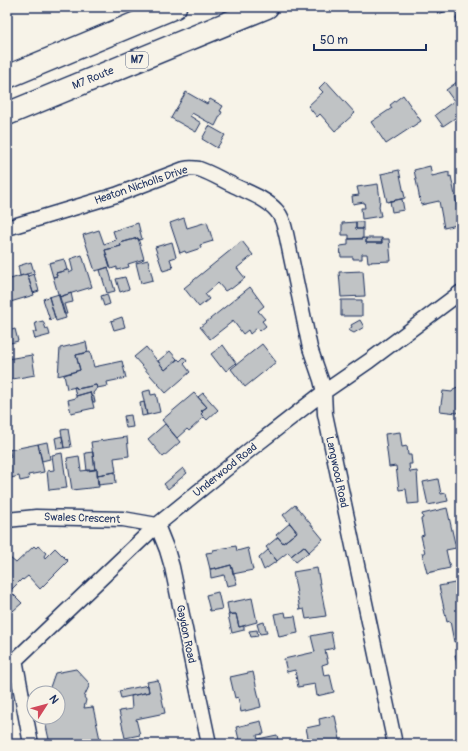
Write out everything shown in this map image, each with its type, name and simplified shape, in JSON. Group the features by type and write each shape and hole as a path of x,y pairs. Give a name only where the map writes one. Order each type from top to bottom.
{"highway":[{"path":"7,77 175,7"},
{"name":"M7 Route","path":"7,114 267,7"}],"street":[{"name":"Heaton Nicholls Drive","path":"7,228 116,195 190,167 200,169 270,204"},
{"name":"Langwood Road","path":"270,204 278,211 284,224 310,348 324,392 325,414 395,744"},
{"name":"Underwood Road","path":"11,664 157,525 324,392 369,361 461,292"},
{"name":"Swales Crescent","path":"7,520 36,517 123,519 157,525"},
{"name":"Gaydon Road","path":"157,525 172,567 209,744"},
{"path":"11,664 31,744"}],"building":[{"path":"436,7 449,7 450,10 438,14"},
{"path":"456,7 461,7 460,37 456,17 458,17"},
{"path":"461,79 461,114 443,126 435,115 454,101 446,90"},
{"path":"326,81 355,113 335,131 320,114 317,117 308,106 323,92 319,88"},
{"path":"186,92 207,104 210,99 223,106 220,111 222,112 215,126 192,113 190,116 201,123 196,132 171,118"},
{"path":"403,95 421,121 386,144 371,122 392,108 390,105"},
{"path":"461,123 461,136 458,124"},
{"path":"209,126 225,135 217,148 202,139"},
{"path":"430,166 432,176 449,172 461,224 444,228 439,201 421,205 414,170"},
{"path":"399,170 405,198 387,202 381,174"},
{"path":"378,184 381,216 362,219 361,208 365,208 364,202 353,204 352,196 359,195 357,187"},
{"path":"402,199 404,210 392,212 390,201"},
{"path":"184,218 187,228 207,222 213,241 200,245 201,248 186,253 185,251 180,253 170,223"},
{"path":"356,222 363,222 363,229 356,229"},
{"path":"356,222 356,229 363,229 363,239 349,239 349,235 342,235 342,223"},
{"path":"138,223 142,239 138,240 138,238 120,243 121,246 105,250 110,267 95,271 83,235 99,230 104,244 116,240 113,231"},
{"path":"138,238 144,259 128,264 129,267 117,270 117,267 111,269 105,250 121,246 120,243"},
{"path":"366,238 382,238 382,243 366,243"},
{"path":"366,238 366,243 382,243 381,239 389,239 391,261 368,262 367,254 362,254 362,259 341,257 340,246 348,245 348,239"},
{"path":"242,241 253,255 237,268 245,278 231,289 230,288 225,291 218,283 205,294 209,299 199,307 184,288"},
{"path":"172,242 176,257 170,259 173,268 163,271 155,247"},
{"path":"82,255 92,287 59,297 53,277 57,276 56,273 67,270 69,270 69,273 73,271 70,259"},
{"path":"64,259 67,270 56,273 57,276 53,277 49,263"},
{"path":"148,260 153,280 141,283 136,263"},
{"path":"31,262 34,272 20,276 18,266"},
{"path":"108,267 115,291 107,293 100,270"},
{"path":"363,271 365,296 341,297 339,272"},
{"path":"27,274 34,295 7,303 7,280"},
{"path":"34,274 39,291 33,293 28,276"},
{"path":"125,277 129,289 120,292 116,279"},
{"path":"250,287 264,306 258,311 265,319 262,321 266,326 260,331 257,328 250,334 248,330 243,334 233,321 210,339 200,327"},
{"path":"71,293 73,302 64,304 67,314 64,314 59,297"},
{"path":"59,294 66,318 56,321 49,297"},
{"path":"107,294 110,304 104,306 101,296"},
{"path":"49,297 55,318 50,320 43,299"},
{"path":"341,300 362,300 362,316 341,316"},
{"path":"122,317 125,327 114,330 111,321"},
{"path":"360,320 364,327 354,333 348,330 352,327 351,325"},
{"path":"43,321 46,329 48,328 50,335 35,339 33,332 37,331 35,323"},
{"path":"7,327 8,331 15,329 18,341 7,344"},
{"path":"86,342 88,352 76,355 80,370 58,376 60,348"},
{"path":"262,344 276,362 245,387 231,369"},
{"path":"223,345 236,363 226,371 211,354"},
{"path":"146,347 165,370 178,359 180,361 184,357 187,361 184,364 190,372 166,393 134,357"},
{"path":"170,351 177,359 165,370 158,361"},
{"path":"90,352 94,367 122,361 126,378 107,382 108,386 97,388 96,385 77,389 76,387 67,389 64,375 80,370 76,355"},
{"path":"32,355 35,375 7,380 7,359"},
{"path":"96,385 97,388 93,393 95,402 93,402 90,392 76,396 74,387 77,389"},
{"path":"458,387 461,387 461,411 457,413 440,411 443,391 452,392"},
{"path":"150,390 151,395 156,394 160,412 147,415 142,392"},
{"path":"90,392 94,408 71,413 68,400"},
{"path":"194,393 207,407 201,411 203,412 201,414 204,417 189,431 187,429 177,438 162,420"},
{"path":"203,393 218,410 207,420 201,414 203,412 201,411 207,407 198,397"},
{"path":"144,402 147,415 142,416 140,403"},
{"path":"131,415 133,427 126,428 124,416"},
{"path":"165,424 180,442 163,457 148,439"},
{"path":"68,429 71,447 64,448 61,430"},
{"path":"400,432 402,447 407,446 408,455 411,455 412,464 409,464 410,472 417,471 419,503 408,504 406,489 399,490 396,466 389,467 385,434"},
{"path":"62,436 64,448 57,449 55,438"},
{"path":"127,437 129,456 114,458 116,472 97,475 91,442"},
{"path":"47,442 50,459 42,461 38,444"},
{"path":"38,444 44,472 28,475 29,479 20,481 19,476 7,479 7,458 11,456 9,450"},
{"path":"93,452 95,470 87,471 85,453"},
{"path":"62,453 67,488 49,490 47,471 54,470 52,455"},
{"path":"79,456 81,471 97,469 99,487 72,490 67,458"},
{"path":"183,468 187,473 168,489 164,484"},
{"path":"115,472 116,483 98,485 97,475"},
{"path":"438,479 441,494 446,493 448,501 428,505 423,482"},
{"path":"295,505 323,539 309,552 304,546 291,556 288,552 277,561 266,547 278,537 283,543 297,532 283,515"},
{"path":"447,508 456,548 446,550 450,568 427,573 422,553 425,553 421,536 424,535 421,519 423,518 422,514"},
{"path":"290,523 297,532 283,543 276,535"},
{"path":"34,546 36,548 38,546 46,553 44,556 45,558 55,548 68,561 40,589 28,576 23,580 22,579 10,591 22,603 13,611 7,606 7,561 10,558 16,563"},
{"path":"236,546 237,551 248,548 253,570 233,574 231,565 210,569 206,553 213,552 213,550"},
{"path":"304,546 309,552 296,562 291,556"},
{"path":"268,550 277,561 264,570 259,558"},
{"path":"231,565 237,584 227,586 224,575 211,578 210,569"},
{"path":"317,568 326,616 306,619 304,609 300,610 293,572"},
{"path":"460,582 461,640 454,642 450,621 447,622 439,586"},
{"path":"218,592 222,609 210,611 206,595"},
{"path":"252,598 257,622 239,627 236,614 229,615 227,603"},
{"path":"285,612 286,617 295,616 298,633 279,637 274,614"},
{"path":"229,614 236,614 239,627 244,626 244,630 232,633"},
{"path":"264,622 267,633 260,634 257,624"},
{"path":"257,630 258,636 251,637 249,631"},
{"path":"331,632 334,648 325,650 328,663 322,665 324,676 330,675 334,692 317,696 315,684 298,687 295,670 287,672 284,659 315,652 311,636"},
{"path":"461,654 461,682 455,655"},
{"path":"76,669 90,684 84,697 86,700 84,708 93,707 101,744 50,744 46,725 66,725 66,685 51,685 55,673"},
{"path":"253,672 261,707 241,712 238,697 235,698 230,677"},
{"path":"158,680 165,713 136,719 140,735 125,738 119,711 132,709 131,696 149,692 147,682"},
{"path":"148,685 149,692 121,698 119,691"},
{"path":"335,716 341,744 312,744 312,741 309,742 306,728 320,725 319,719"},
{"path":"261,721 264,734 257,735 258,739 277,735 279,744 240,744 236,727"}]}
